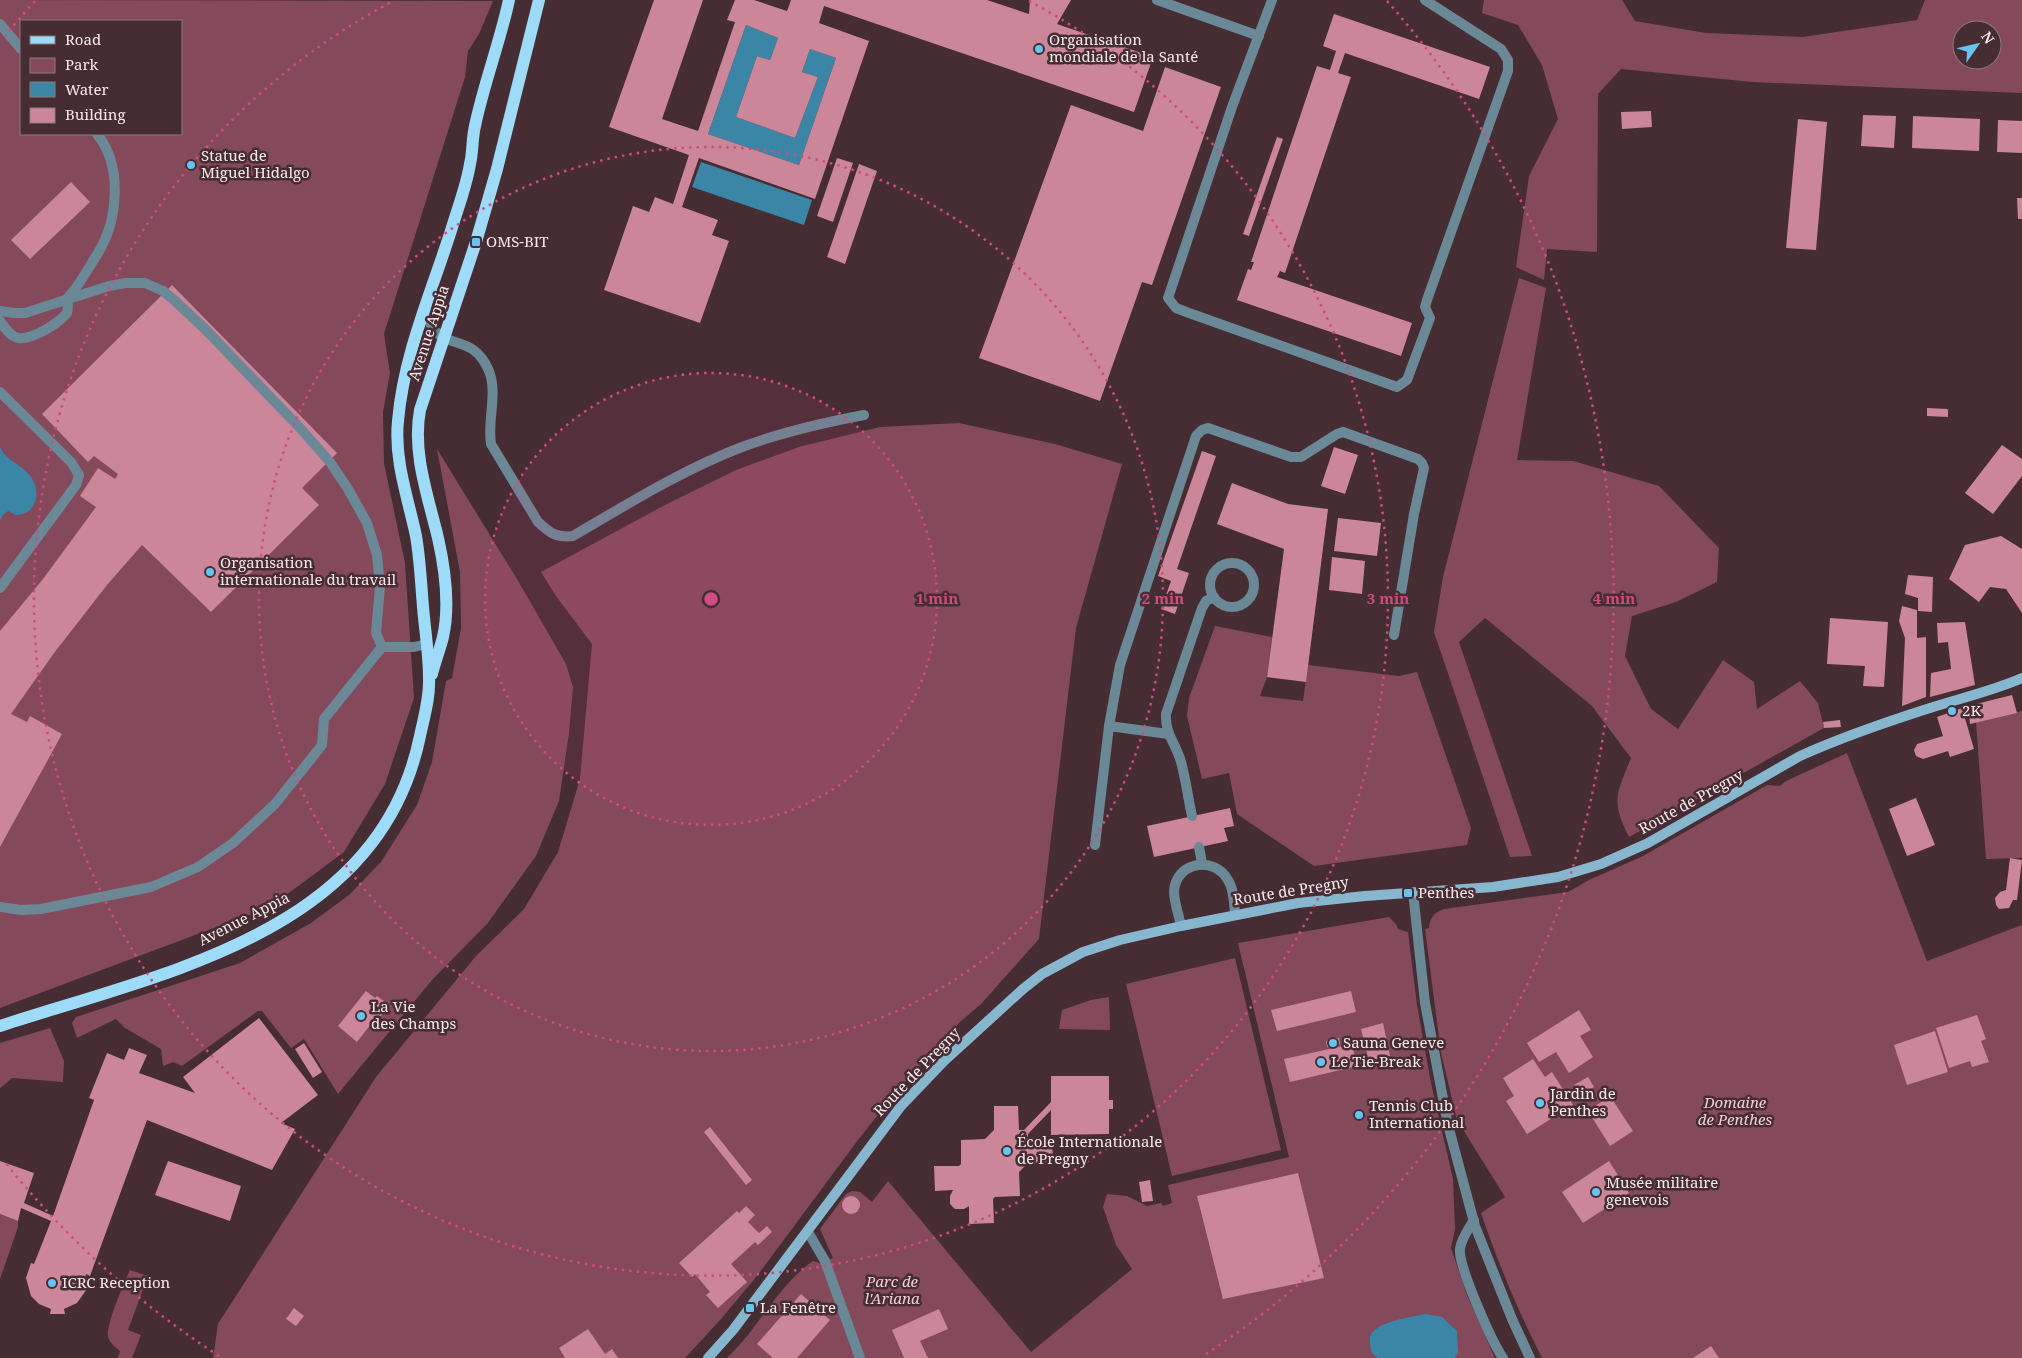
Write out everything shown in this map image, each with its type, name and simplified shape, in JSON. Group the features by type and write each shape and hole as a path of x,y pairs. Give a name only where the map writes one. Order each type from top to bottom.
{"main road":[{"name":"Avenue Appia","path":"0,1026 153,977 230,947 284,920 322,894 362,857 392,815 406,785 418,749 426,710 429,681 420,562 400,468 397,446 398,416 406,365 426,308 470,165 474,128 509,0"},
{"name":"Avenue Appia","path":"429,681 443,637 446,610 440,548 420,464 417,424 497,169 539,0"}],"street":[{"path":"1156,0 1259,36"},
{"path":"1272,0 1232,107 1168,298 1176,308 1189,313 1397,386 1407,380 1430,318 1425,307 1427,300 1508,71 1508,60 1501,49 1425,0"},
{"path":"0,24 20,48"},
{"path":"0,322 15,337 19,338 35,334 54,325 62,319 68,309 68,299 99,251 109,229 115,197 110,160 106,147 98,135"},
{"path":"0,311 14,314 25,313 126,283 145,283 163,291 205,329 301,428 330,462 348,489 370,531 378,563 380,587 376,632 382,648"},
{"path":"426,308 429,322 434,330 476,351 489,372 492,386 489,430 491,444 538,522 548,531 560,537 572,536 688,471 740,447 817,423 864,415"},
{"path":"0,392 71,462 79,475 79,481 51,522 0,588"},
{"path":"1095,845 1109,726 1120,665 1196,436 1202,430 1208,428 1291,457 1301,457 1343,432 1409,456 1422,463 1424,468 1414,514 1394,636"},
{"path":"1236,564 1243,567 1252,577 1254,584 1253,592 1244,604 1230,607 1223,605 1214,597 1210,588 1213,575 1223,566 1236,564"},
{"path":"1192,816 1181,760 1165,724 1169,705 1202,608 1206,601 1214,597"},
{"path":"0,907 21,910 41,909 151,888 198,867 233,843 276,804 322,745 324,719 382,648 427,644"},
{"name":"Route de Pregny","path":"708,1358 733,1330 901,1106 944,1061 1023,989 1042,974 1083,952 1120,940 1235,914 1328,899 1524,884 1558,877 1601,864 1648,843 1800,756 1823,746 2022,678"},
{"path":"1109,726 1168,734"},
{"path":"1199,847 1202,864"},
{"path":"1182,926 1174,891 1176,883 1184,872 1202,864 1216,867 1229,881 1235,914"},
{"path":"1414,892 1425,1004 1448,1125 1474,1220 1512,1319 1530,1358"},
{"path":"1474,1220 1460,1249 1462,1264 1482,1315 1503,1358"},
{"path":"808,1232 825,1261 860,1358"}],"green space":[{"path":"0,0 493,1 479,34 468,51 465,77 384,334 390,373 383,412 384,463 405,563 414,698 385,784 344,852 270,907 0,1008"},
{"path":"1484,0 1622,0 1635,21 1706,33 1803,37 1917,20 1925,0 2022,0 2022,93 1752,82 1621,69 1598,94 1597,252 1547,249 1544,280 1516,267 1529,176 1558,119 1542,65 1518,25 1482,13"},
{"path":"1519,278 1546,288 1517,460 1573,461 1659,486 1719,548 1717,582 1676,602 1632,616 1625,656 1651,709 1678,729 1723,660 1754,682 1757,709 1800,681 1818,703 1824,728 1629,837 1619,814 1618,797 1622,780 1631,758 1592,706 1485,618 1459,642 1532,856 1510,857 1434,632 1443,577"},
{"path":"959,423 1055,444 1122,464 1076,628 1039,939 981,1004 960,1022 897,1091 858,1140 757,1276 685,1358 213,1358 218,1324 376,1077 476,956 524,909 558,852 580,779 592,644 556,596 541,572 665,505 736,470 799,447 880,427"},
{"path":"437,449 517,579 566,664 573,687 569,733 559,801 536,856 487,924 432,980 338,1094 304,1039 291,1048 262,1011 258,1011 182,1066 173,1062 163,1066 161,1049 125,1028 116,1019 77,1038 72,1023 76,1017 240,963 311,923 349,895 381,862 417,805 432,762 446,681 452,678 461,628 460,572"},
{"path":"1215,626 1272,637 1267,677 1260,696 1303,701 1308,665 1399,676 1417,672 1471,828 1467,845 1314,866 1237,814 1229,773 1202,779 1187,716 1189,698"},
{"path":"2022,711 2022,858 1986,859 1976,722"},
{"name":"Domaine de Penthes","path":"1847,753 1927,961 2022,925 2022,1358 1542,1358 1509,1287 1481,1213 1505,1197 1457,1120 1441,1053 1425,929 1429,928 1433,916 1444,909 1568,892 1589,880 1643,856 1767,785 1780,786 1786,781"},
{"name":"Tennis Club International","path":"1389,917 1398,929 1408,932 1417,1005 1431,1083 1453,1179 1455,1229 1451,1248 1467,1295 1495,1358 727,1358 746,1338 794,1277 813,1261 820,1263 833,1258 820,1229 846,1194 852,1191 860,1192 872,1202 888,1181 1031,1352 1132,1269 1116,1245 1103,1207 1107,1194 1127,1196 1147,1206 1161,1203 1163,1206 1172,1203 1168,1185 1289,1157 1238,943"},
{"path":"1235,958 1281,1150 1172,1176 1126,984"},
{"path":"1109,997 1110,1030 1059,1029 1062,1010 1091,1000"},
{"path":"50,1028 64,1061 63,1082 12,1078 0,1088 0,1043"},
{"path":"0,1214 18,1221 18,1227 0,1279"},
{"path":"130,1270 148,1276 128,1330 141,1335 132,1358 118,1358 120,1351 110,1341 108,1331 116,1304"}],"water":[{"path":"746,25 778,38 770,60 757,56 736,117 795,138 818,77 802,72 810,49 836,58 799,165 708,134"},
{"path":"701,162 812,200 804,225 692,187"},
{"path":"0,447 2,452 31,477 36,489 36,496 35,502 28,511 16,515 8,511 0,520"},
{"path":"1426,1314 1442,1317 1457,1331 1458,1352 1455,1358 1378,1358 1372,1353 1370,1337 1379,1327 1403,1318"}],"building":[{"path":"654,0 703,0 662,119 698,131 735,22 727,20 735,0 754,0 787,11 791,0 987,0 1029,14 1030,0 1071,0 1057,24 1153,57 1134,112 824,6 819,23 869,41 815,199 699,158 682,207 718,220 712,235 729,241 700,323 604,290 633,206 649,212 655,197 673,204 689,155 609,127","holes":["746,25 778,38 770,60 757,56 736,117 795,138 818,77 802,72 810,49 836,58 799,165 708,134"]},
{"path":"1334,14 1490,67 1479,99 1345,53 1338,73 1351,77 1285,273 1280,271 1277,277 1412,323 1401,356 1237,300 1248,269 1251,270 1254,262 1251,262 1317,66 1330,70 1336,51 1323,46"},
{"path":"1165,67 1221,87 1152,285 1142,282 1100,401 979,358 1071,105 1143,131"},
{"path":"1651,111 1652,127 1622,129 1621,112"},
{"path":"1863,115 1896,116 1894,148 1861,146"},
{"path":"1913,116 1980,119 1979,151 1912,148"},
{"path":"1798,119 1827,122 1816,250 1786,248"},
{"path":"1998,120 2022,121 2022,153 1997,152"},
{"path":"1277,137 1283,139 1249,236 1243,234"},
{"path":"837,158 853,163 833,222 817,216"},
{"path":"859,164 877,171 845,264 827,257"},
{"path":"71,182 90,202 30,259 11,240"},
{"path":"2017,198 2022,198 2022,219 2018,219"},
{"name":"Organisation internationale du travail","path":"172,285 337,453 302,488 319,505 211,612 142,545 107,585 54,653 11,714 27,722 30,716 62,734 0,847 0,631 43,579 96,507 80,496 98,468 115,479 118,474 94,456 88,462 42,414"},
{"path":"1927,408 1948,409 1948,417 1927,416"},
{"path":"2002,445 2022,459 2022,476 1993,514 1965,493"},
{"path":"1334,447 1358,455 1345,494 1321,486"},
{"path":"1202,451 1216,456 1177,569 1189,573 1175,614 1161,609 1171,581 1158,576"},
{"path":"1232,483 1288,504 1328,509 1306,682 1267,677 1284,549 1217,524"},
{"path":"1338,518 1381,523 1377,556 1334,551"},
{"path":"2001,536 2022,549 2022,613 2006,589 1990,587 1979,602 1949,579 1965,545"},
{"path":"1332,557 1365,561 1362,594 1329,590"},
{"path":"1908,575 1933,577 1932,612 1918,611 1918,598 1905,594"},
{"path":"1902,606 1917,610 1917,638 1926,637 1926,697 1902,706 1905,638 1899,621"},
{"path":"1830,618 1888,622 1884,687 1863,686 1865,666 1827,664"},
{"path":"1965,622 1975,685 1930,697 1931,673 1951,669 1948,642 1938,643 1937,623"},
{"path":"2012,695 2017,713 1970,724 1968,706"},
{"path":"1962,708 1974,749 1950,757 1948,751 1923,759 1916,756 1914,750 1917,744 1943,736 1937,717"},
{"path":"1840,720 1841,727 1824,728 1823,722"},
{"path":"1916,798 1935,845 1907,856 1889,809"},
{"path":"1230,808 1234,826 1224,828 1228,841 1154,857 1147,826"},
{"path":"2010,858 2022,860 2017,900 2013,900 2009,908 1999,909 1995,898 2000,892 2006,890"},
{"name":"La Vie des Champs","path":"366,991 389,1005 380,1017 378,1015 357,1042 338,1026"},
{"path":"1351,991 1356,1012 1277,1031 1271,1010"},
{"path":"1579,1010 1591,1030 1580,1036 1593,1057 1569,1073 1556,1052 1539,1062 1527,1043"},
{"path":"1977,1015 1986,1039 1981,1041 1989,1062 1972,1067 1970,1061 1949,1068 1936,1028"},
{"path":"259,1018 318,1095 281,1123 295,1129 272,1170 147,1120 90,1276 86,1274 84,1281 89,1283 87,1289 77,1303 64,1309 65,1314 50,1314 51,1309 39,1304 31,1296 26,1278 31,1263 34,1264 51,1221 21,1208 18,1221 0,1214 0,1161 34,1173 24,1203 53,1216 94,1100 89,1098 107,1053 124,1060 129,1048 147,1055 139,1073 195,1093 183,1077"},
{"path":"1383,1023 1390,1056 1369,1061 1361,1029"},
{"path":"1935,1031 1948,1072 1907,1085 1894,1045"},
{"name":"Sauna Geneve","path":"1339,1038 1340,1044 1327,1047 1326,1041"},
{"path":"304,1043 322,1072 313,1078 295,1049"},
{"name":"Le Tie-Break","path":"1352,1044 1357,1066 1290,1082 1284,1059"},
{"name":"Jardin de Penthes","path":"1533,1059 1545,1077 1552,1072 1573,1105 1527,1134 1506,1101 1514,1096 1503,1078"},
{"name":"École Internationale de Pregny","path":"1051,1076 1109,1076 1109,1100 1113,1100 1113,1109 1109,1109 1109,1134 1051,1135 1051,1110 1028,1134 1028,1139 1052,1138 1053,1163 1028,1163 1019,1172 1020,1196 995,1197 993,1199 994,1223 969,1224 969,1206 964,1209 955,1209 950,1204 950,1196 953,1190 935,1191 934,1166 959,1166 961,1164 961,1140 985,1139 994,1130 994,1106 1018,1106 1019,1130 1024,1130 1051,1102"},
{"path":"1588,1077 1594,1087 1580,1095 1574,1085"},
{"path":"1610,1096 1633,1131 1610,1146 1588,1111"},
{"path":"710,1127 752,1180 746,1185 704,1132"},
{"path":"168,1161 241,1186 230,1221 155,1195"},
{"name":"Musée militaire genevois","path":"1609,1161 1629,1193 1583,1223 1562,1192"},
{"path":"1298,1173 1324,1278 1223,1299 1197,1196"},
{"path":"1150,1180 1153,1201 1142,1202 1139,1182"},
{"path":"847,1196 855,1196 860,1201 858,1212 847,1214 842,1209 842,1201"},
{"path":"746,1206 755,1215 748,1222 759,1233 767,1226 772,1232 758,1245 755,1242 731,1264 747,1282 718,1308 706,1295 710,1292 695,1274 692,1277 679,1263 737,1211 739,1213"},
{"path":"801,1294 830,1320 797,1358 773,1358 757,1344"},
{"path":"294,1308 304,1316 296,1326 286,1319"},
{"path":"939,1309 948,1329 920,1341 928,1358 904,1358 892,1330"},
{"path":"588,1329 605,1354 612,1349 618,1358 565,1358 559,1348"},
{"path":"1711,1346 1719,1358 1693,1358"}],"place":[{"name":"Organisation mondiale de la Santé","path":"1039,49"},
{"name":"Statue de Miguel Hidalgo","path":"191,165"},
{"name":"OMS-BIT","path":"476,242"},
{"name":"Organisation internationale du travail","path":"210,572"},
{"name":"2K","path":"1952,711"},
{"name":"Penthes","path":"1408,893"},
{"name":"La Vie des Champs","path":"361,1016"},
{"name":"Sauna Geneve","path":"1333,1043"},
{"name":"Le Tie-Break","path":"1321,1062"},
{"name":"Jardin de Penthes","path":"1540,1103"},
{"name":"Tennis Club International","path":"1359,1115"},
{"name":"École Internationale de Pregny","path":"1007,1151"},
{"name":"Musée militaire genevois","path":"1596,1192"},
{"name":"ICRC Reception","path":"52,1283"},
{"name":"La Fenêtre","path":"750,1308"}],"park label":[{"name":"Parc de l'Ariana","path":"892,1290"}]}
